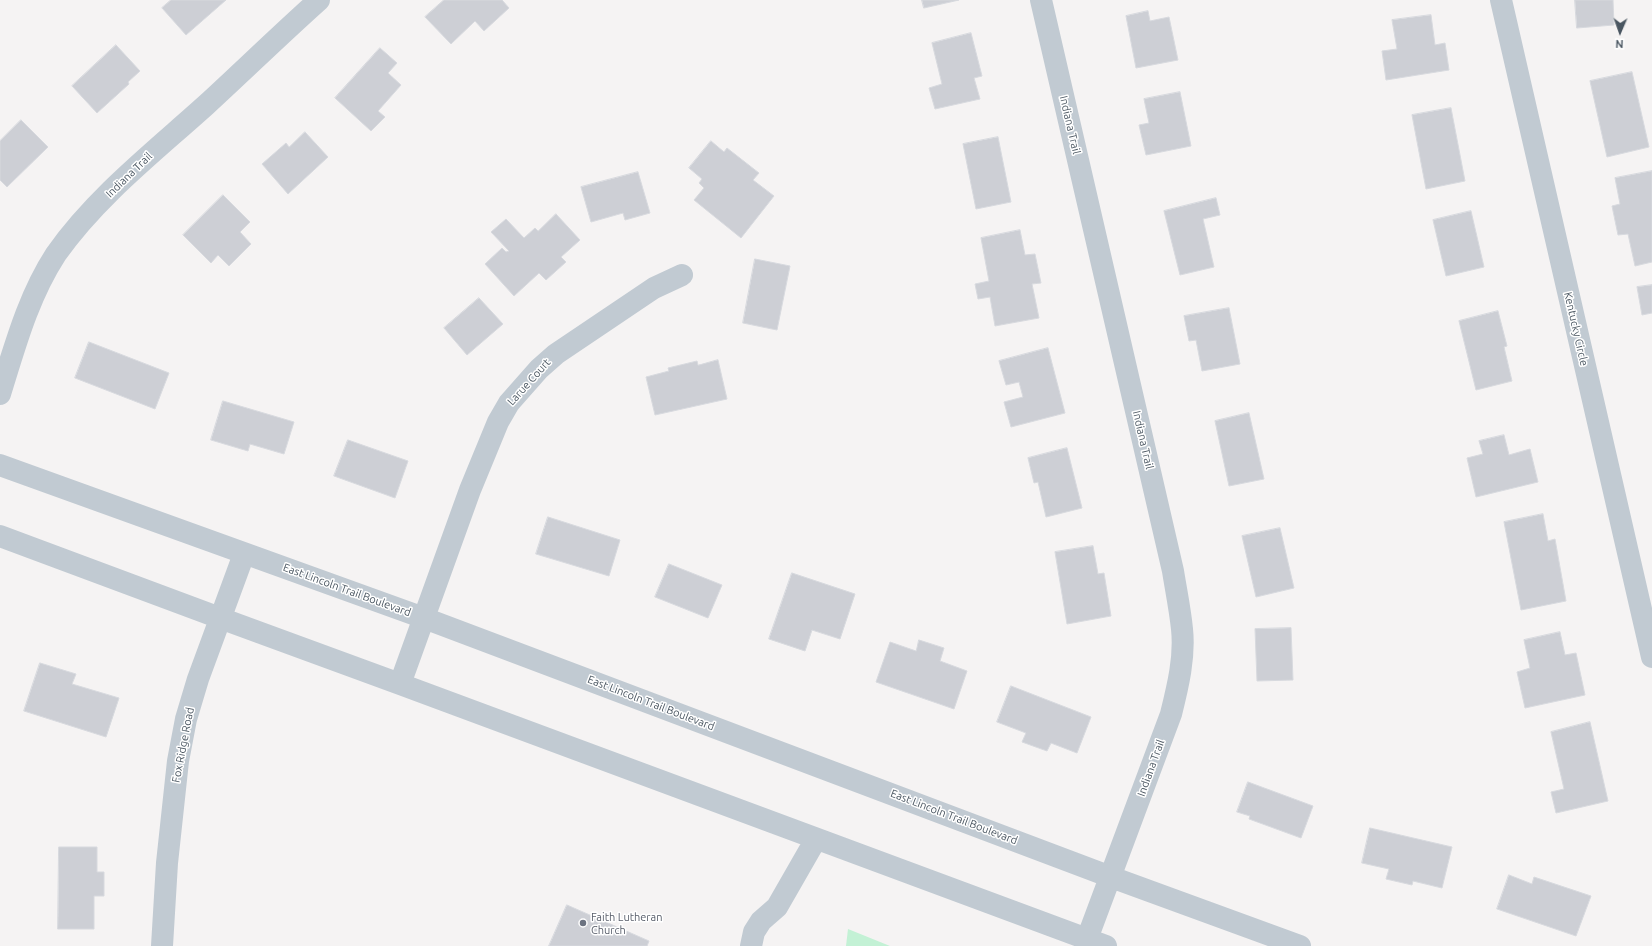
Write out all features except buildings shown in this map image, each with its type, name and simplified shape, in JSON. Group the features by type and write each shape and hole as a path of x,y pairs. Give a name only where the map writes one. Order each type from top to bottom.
{"street":[{"name":"Indiana Trail","path":"0,394 22,320 37,287 56,254 79,225 129,172 206,105 320,0"},
{"name":"Indiana Trail","path":"1041,0 1173,571 1182,630 1182,658 1178,686 1171,714 1111,877 1097,943"},
{"name":"Kentucky Circle","path":"1500,0 1652,657"},
{"name":"Larue Court","path":"400,684 470,490 498,422 509,403 539,369 556,354 654,288 682,274"},
{"name":"East Lincoln Trail Boulevard","path":"0,465 424,618 1111,877 1300,946"},
{"path":"0,536 1097,943"},
{"name":"Fox Ridge Road","path":"162,946 167,863 178,761 186,719 198,679 244,554"},
{"path":"751,946 754,932 761,921 777,907 816,839"}],"green space":[{"path":"848,929 890,946 846,946"}],"place":[{"name":"Faith Lutheran Church","path":"583,923"}]}
